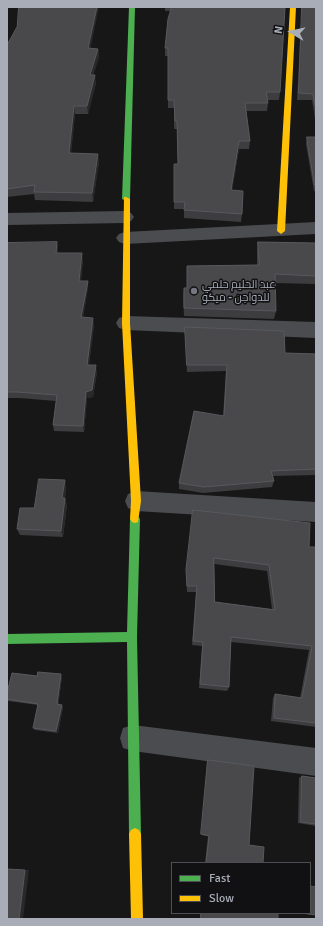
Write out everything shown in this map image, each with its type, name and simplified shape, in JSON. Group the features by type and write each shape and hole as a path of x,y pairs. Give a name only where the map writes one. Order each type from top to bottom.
{"street":[{"path":"132,7 125,238 126,323 136,501 132,638 137,919"},
{"path":"281,231 293,7"},
{"path":"7,219 125,217"},
{"path":"125,238 316,228"},
{"path":"126,323 316,330"},
{"path":"136,501 316,512"},
{"path":"7,639 132,638"},
{"path":"133,738 316,762"}],"building":[{"path":"19,7 97,7 88,48 98,49 90,75 95,75 87,106 74,106 69,153 98,154 92,193 34,192 35,185 7,189 7,45 17,27"},
{"path":"172,7 285,8 280,92 266,92 268,103 245,103 250,141 239,141 231,190 243,191 242,214 184,210 185,202 174,202 174,164 178,164 177,121 175,121 174,100 168,100 168,48 165,48 168,19"},
{"path":"302,7 316,7 316,110 313,94 299,93"},
{"path":"307,137 316,137 316,185 315,185"},
{"path":"57,242 56,253 82,253 79,281 88,281 81,317 93,318 87,365 96,365 92,390 86,392 83,426 53,425 57,395 7,392 7,243"},
{"path":"258,242 316,243 316,276 275,274 276,311 184,308 184,288 187,288 187,266 259,265"},
{"path":"185,327 284,331 285,353 316,354 316,469 271,471 274,481 204,487 179,483 194,411 224,416 227,365 187,365"},
{"path":"39,479 65,480 62,498 65,498 61,531 17,529 20,508 34,508"},
{"path":"193,510 310,523 309,547 316,547 316,723 274,718 275,694 302,698 312,646 231,637 229,687 200,684 203,642 193,641 197,586 187,586 186,570","holes":["214,558 269,565 275,610 215,602"]},
{"path":"38,672 61,674 57,704 62,705 56,731 33,728 38,704 7,699 12,673 37,676"},
{"path":"208,760 254,766 249,845 264,847 263,862 206,862 209,836 201,834"},
{"path":"302,776 316,778 316,824 301,822"},
{"path":"7,869 25,870 19,919 7,919"},
{"path":"311,886 316,887 316,915 308,914 311,914"},
{"path":"201,914 278,914 278,919 201,919"}],"traffic: fast":[{"path":"126,199 132,7"},
{"path":"135,519 132,637 135,834"},
{"path":"7,639 132,637"}],"traffic: slow":[{"path":"281,231 293,7"},
{"path":"126,199 126,323 136,501 135,519"},
{"path":"135,834 137,919"}],"place":[{"name":"عبد الحليم حلمي للدواجن - ميكو","path":"194,291"}]}
